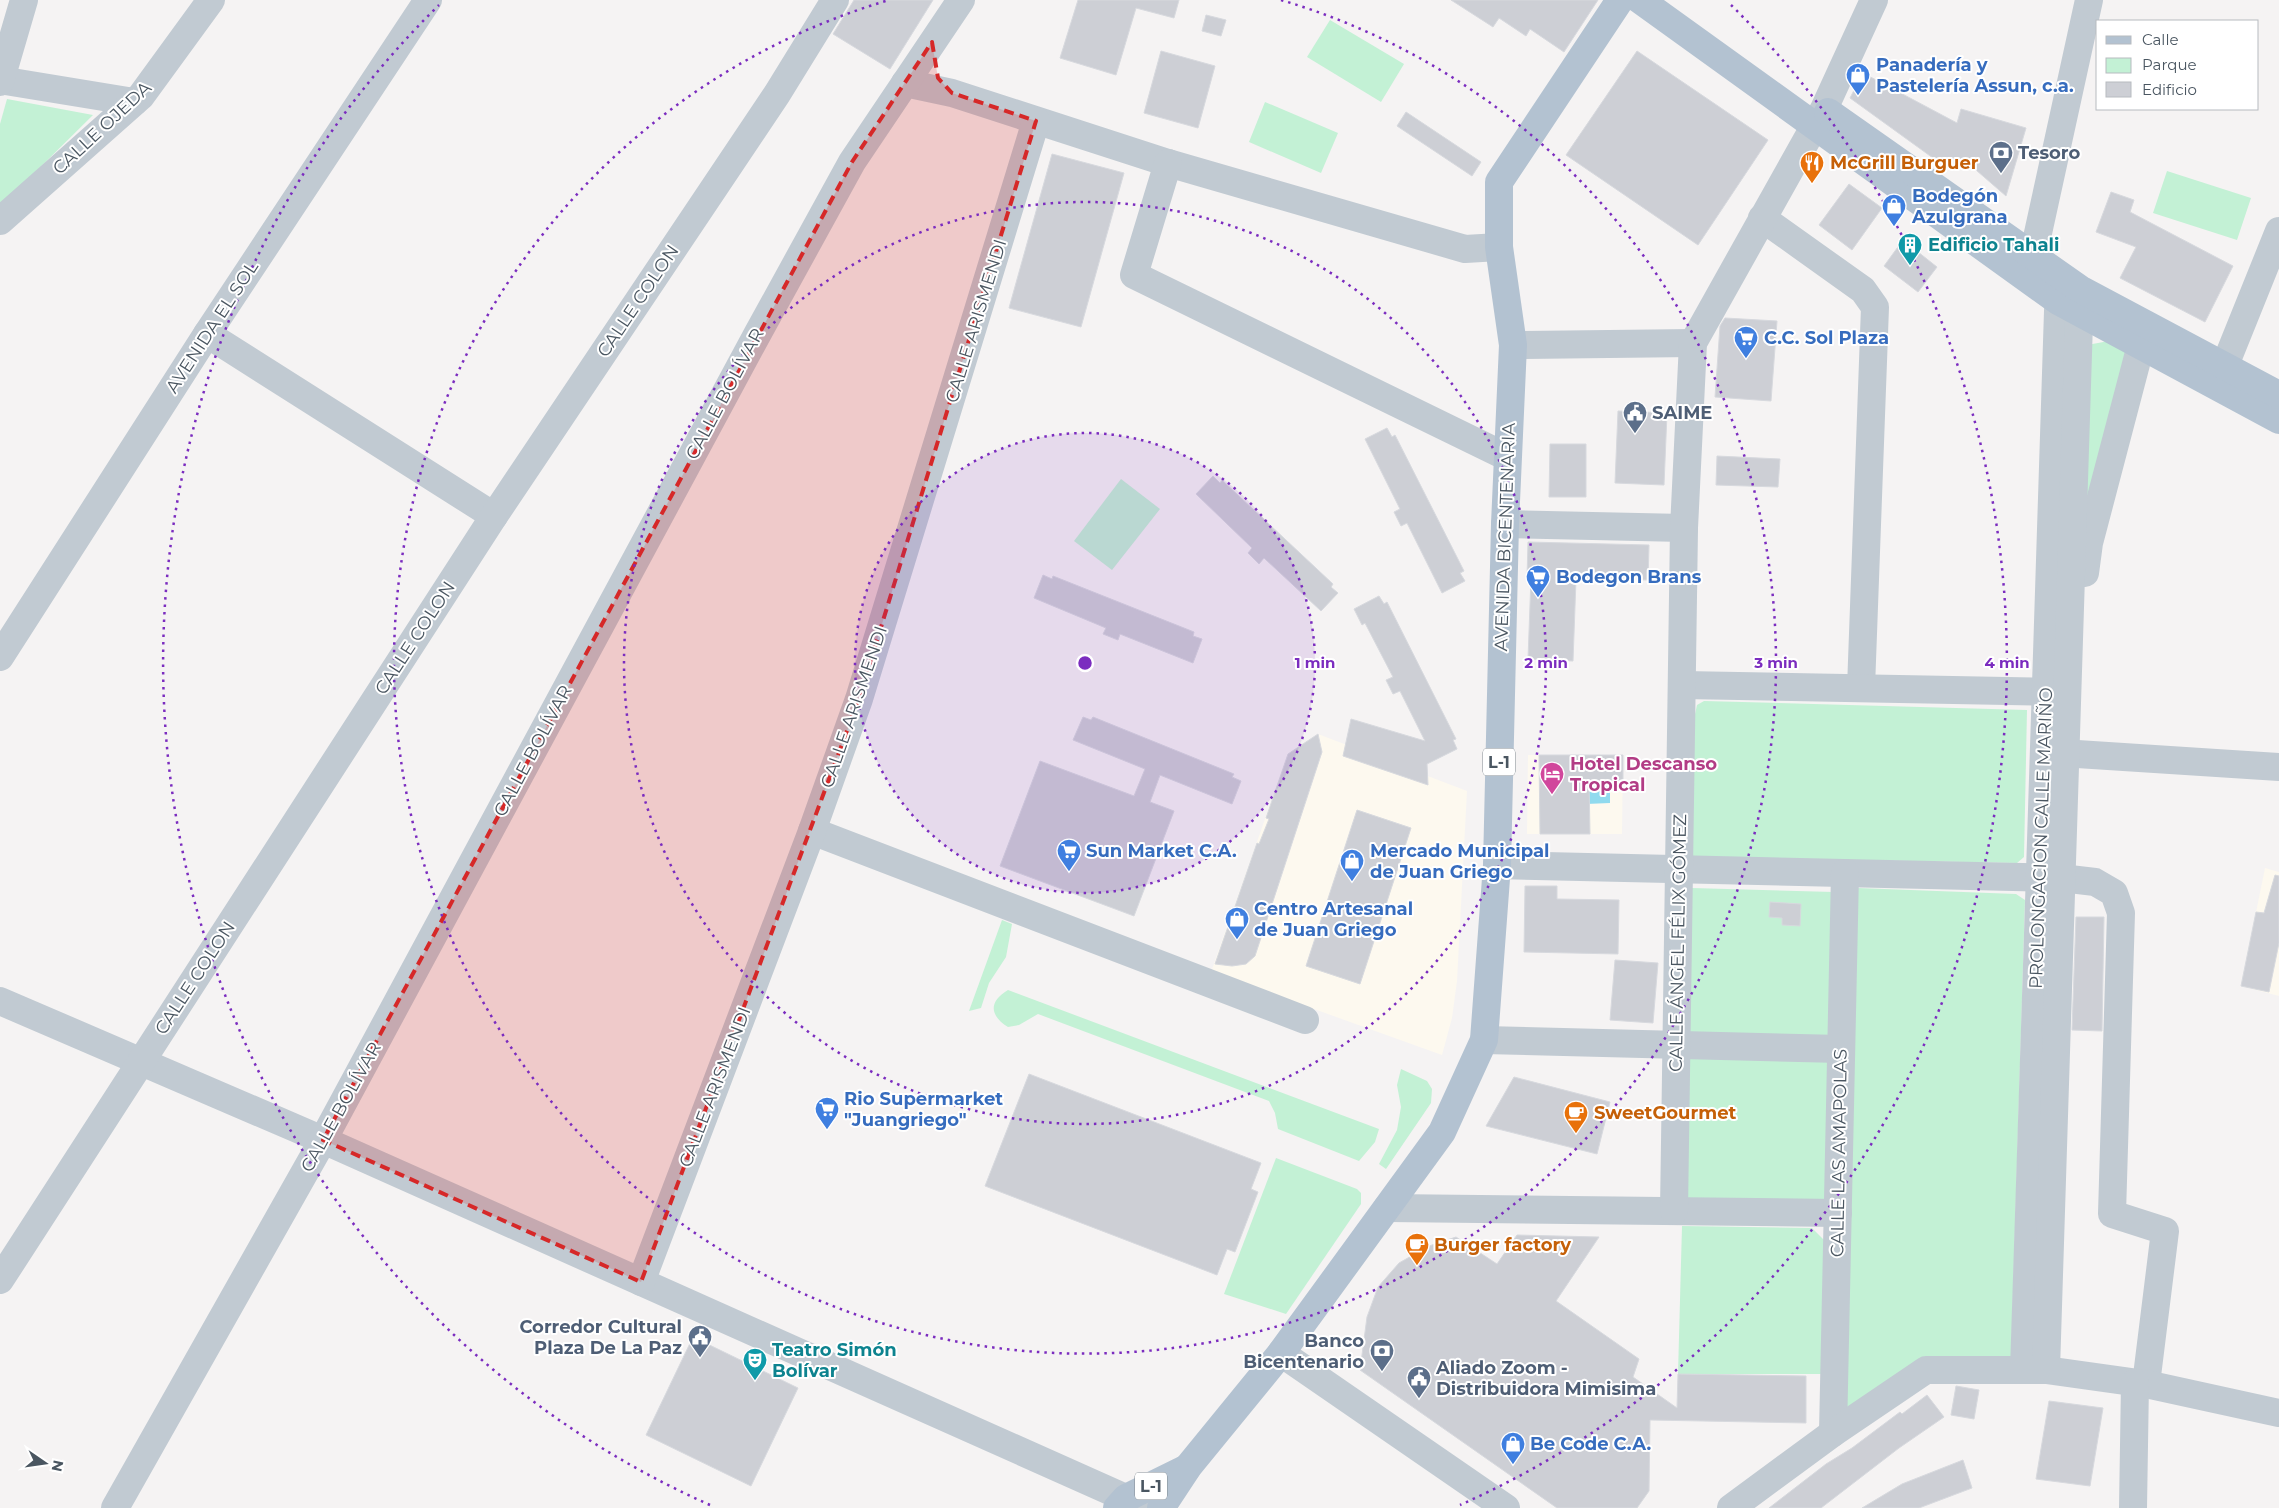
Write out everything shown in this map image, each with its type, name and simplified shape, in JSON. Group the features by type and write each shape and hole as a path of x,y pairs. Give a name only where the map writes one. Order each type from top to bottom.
{"main road":[{"name":"AVENIDA BICENTENARIA","path":"1161,1508 1188,1467 1281,1353 1442,1132 1484,1040 1497,864 1507,457 1513,345 1499,247 1499,182 1620,0"},
{"path":"1640,0 2033,256 2069,295 2222,376 2279,420"},
{"path":"1672,0 1819,117 2141,345 2222,376 2279,395"},
{"name":"AVENIDA BICENTENARIA","path":"1130,1505 1188,1467"}],"street":[{"path":"24,0 0,81 134,102"},
{"name":"CALLE OJEDA","path":"0,222 142,96 212,0"},
{"name":"AVENIDA EL SOL","path":"0,658 207,334 428,0"},
{"name":"CALLE COLON","path":"0,1280 494,516 777,94 835,0"},
{"name":"CALLE BOLÍVAR","path":"115,1508 323,1140 852,162 961,0"},
{"name":"CALLE ÁNGEL FÉLIX GÓMEZ","path":"1674,1211 1684,528 1693,343 1819,117 1874,0"},
{"path":"2033,256 2089,0"},
{"path":"932,42 938,78 952,94"},
{"path":"905,83 952,94 1168,164 1465,249 1499,247"},
{"name":"CALLE ARISMENDI","path":"641,1282 860,699 1036,121"},
{"path":"1168,164 1134,275 1507,457"},
{"path":"1762,218 1863,290 1875,307 1861,688"},
{"path":"2222,376 2279,231"},
{"name":"PROLONGACION CALLE MARIÑO","path":"2035,1370 2069,295"},
{"path":"207,334 494,516"},
{"path":"1513,345 1693,343"},
{"path":"1683,685 2056,692 2089,543 2141,345"},
{"path":"1505,524 1684,528"},
{"path":"2054,753 2279,767"},
{"path":"812,831 1305,1020"},
{"path":"1497,864 2050,878 2095,882 2114,893 2121,913 2112,1214 2165,1231 2141,1383 2133,1508"},
{"name":"CALLE LAS AMAPOLAS","path":"1833,1433 1845,873"},
{"path":"0,1001 323,1140 641,1282 1130,1505"},
{"path":"1484,1040 1841,1049"},
{"path":"1387,1208 1838,1213"},
{"path":"1281,1353 1506,1508"},
{"path":"1731,1508 1833,1433 1926,1370 2035,1370 2141,1383 2279,1413"}],"highlighted area":[{"path":"932,42 938,78 952,93 1036,121 859,699 641,1282 323,1140 852,162"}],"shaded area":[{"name":"Mercado Municipal de Juan Griego","path":"1318,734 1467,791 1457,981 1452,1018 1442,1055 1211,972 1288,754"},
{"path":"1528,755 1623,755 1622,834 1527,834"},
{"path":"2265,868 2279,872 2279,996 2241,986"}],"green space":[{"path":"1330,20 1404,64 1381,102 1307,57"},
{"path":"7,99 93,115 0,207 0,124"},
{"path":"1265,102 1338,133 1321,173 1249,142"},
{"path":"2167,171 2251,198 2237,240 2153,213"},
{"path":"2109,341 2128,350 2084,511 2087,345"},
{"path":"1121,479 1160,509 1112,570 1074,541"},
{"path":"1704,701 2027,710 2024,857 2017,863 1690,857 1695,714 1697,705"},
{"path":"1692,888 1834,892 1830,1036 1687,1032"},
{"path":"1858,888 2016,894 2025,900 2011,1358 1926,1357 1841,1416"},
{"path":"1002,920 1012,924 1006,957 989,983 981,1008 969,1011"},
{"path":"1008,990 1379,1129 1375,1142 1359,1161 1278,1129 1275,1113 1269,1101 1038,1014 1019,1025 1008,1027 995,1014 994,1004"},
{"path":"1686,1057 1830,1061 1826,1205 1682,1202"},
{"path":"1401,1069 1427,1081 1432,1089 1431,1103 1386,1169 1379,1164 1397,1130 1401,1107 1397,1085"},
{"path":"1276,1158 1357,1189 1361,1193 1361,1204 1286,1314 1224,1294"},
{"path":"1682,1226 1812,1228 1828,1244 1824,1374 1678,1374"}],"water":[{"path":"1610,786 1610,803 1586,804 1586,787"}],"building":[{"path":"854,0 933,0 890,69 833,34"},
{"path":"1078,0 1179,0 1174,18 1136,8 1116,75 1060,58"},
{"path":"1451,0 1598,0 1564,52 1530,29 1526,36 1499,18 1493,27"},
{"path":"1206,15 1226,20 1221,36 1202,31"},
{"path":"1161,51 1215,66 1198,128 1144,113"},
{"path":"1637,51 1768,140 1698,245 1566,155"},
{"path":"1863,73 1957,123 1961,109 2026,128 2006,196 1976,170 1933,158 1850,98"},
{"path":"1406,112 1481,162 1472,176 1397,126"},
{"path":"1052,154 1124,173 1081,327 1009,308"},
{"path":"1849,184 1882,208 1852,250 1819,225"},
{"path":"2111,192 2134,200 2130,212 2233,266 2205,322 2120,278 2136,247 2096,232"},
{"name":"Edificio Tahali","path":"1903,240 1937,267 1918,292 1884,266"},
{"name":"C.C. Sol Plaza","path":"1725,318 1777,321 1771,401 1715,397 1720,326"},
{"path":"1618,411 1667,413 1664,485 1615,483"},
{"path":"1387,428 1392,437 1395,435 1464,571 1460,573 1465,581 1442,593 1407,523 1401,526 1394,512 1400,509 1365,439"},
{"path":"1550,444 1586,444 1586,497 1549,497"},
{"path":"1717,456 1780,459 1778,487 1716,485"},
{"path":"1213,476 1220,483 1222,480 1333,584 1331,587 1338,593 1321,611 1264,558 1259,564 1248,553 1252,548 1196,494"},
{"path":"1528,542 1649,545 1648,580 1576,579 1573,661 1528,659 1531,578 1527,578"},
{"path":"1043,575 1052,579 1053,576 1194,632 1193,636 1202,639 1193,663 1120,634 1118,640 1103,634 1106,628 1034,598"},
{"path":"1379,596 1384,604 1387,602 1456,739 1453,740 1457,749 1427,764 1428,785 1343,756 1351,719 1425,741 1400,691 1393,694 1386,680 1393,677 1365,623 1362,625 1354,609"},
{"path":"1083,717 1091,720 1093,717 1234,774 1232,777 1241,781 1232,804 1160,775 1150,802 1174,811 1134,916 1000,866 1040,761 1134,796 1145,769 1073,740"},
{"path":"1318,734 1322,752 1255,956 1246,964 1232,966 1215,964 1257,843 1259,844 1269,819 1266,818 1288,754"},
{"path":"1539,755 1623,755 1623,781 1589,781 1590,834 1540,834"},
{"path":"1357,810 1411,828 1360,984 1306,966"},
{"path":"2275,875 2279,876 2279,943 2269,992 2241,986 2256,912 2264,913"},
{"path":"1525,886 1557,886 1557,899 1619,900 1618,954 1524,952"},
{"path":"1770,902 1801,904 1800,926 1782,925 1782,918 1769,917"},
{"path":"2076,917 2104,917 2102,1031 2072,1030"},
{"path":"1615,960 1658,963 1653,1023 1610,1020"},
{"path":"1029,1074 1261,1163 1251,1189 1258,1192 1235,1252 1227,1249 1217,1275 985,1186"},
{"path":"1514,1077 1610,1102 1597,1154 1486,1126"},
{"path":"1517,1235 1599,1237 1556,1301 1639,1359 1633,1377 1677,1408 1678,1374 1806,1376 1806,1423 1650,1420 1649,1491 1637,1508 1557,1508 1360,1370 1367,1317 1378,1287 1399,1263 1429,1246 1456,1237 1497,1264"},
{"path":"693,1337 798,1388 751,1486 646,1435"},
{"path":"1956,1386 1979,1390 1974,1419 1951,1415"},
{"path":"1927,1395 1944,1417 1899,1448 1821,1508 1769,1508 1826,1464 1852,1448 1900,1412 1902,1414"},
{"path":"2049,1401 2103,1408 2090,1486 2036,1479"},
{"path":"1963,1460 1972,1488 1919,1508 1862,1508 1902,1484"}],"place":[{"name":"Panadería y Pastelería Assun, c.a.","path":"1858,96"},
{"name":"Tesoro","path":"2001,174"},
{"name":"McGrill Burguer","path":"1812,184"},
{"name":"Bodegón Azulgrana","path":"1894,227"},
{"name":"Edificio Tahali","path":"1910,266"},
{"name":"C.C. Sol Plaza","path":"1746,359"},
{"name":"SAIME","path":"1635,434"},
{"name":"Bodegon Brans","path":"1538,598"},
{"name":"Hotel Descanso Tropical","path":"1552,795"},
{"name":"Sun Market C.A.","path":"1069,872"},
{"name":"Mercado Municipal de Juan Griego","path":"1352,882"},
{"name":"Centro Artesanal de Juan Griego","path":"1237,940"},
{"name":"Rio Supermarket \"Juangriego\"","path":"827,1130"},
{"name":"SweetGourmet","path":"1576,1134"},
{"name":"Burger factory","path":"1417,1266"},
{"name":"Corredor Cultural Plaza De La Paz","path":"700,1358"},
{"name":"Banco Bicentenario","path":"1382,1372"},
{"name":"Teatro Simón Bolívar","path":"755,1381"},
{"name":"Aliado Zoom - Distribuidora Mimisima","path":"1419,1399"},
{"name":"Be Code C.A.","path":"1513,1465"}]}
